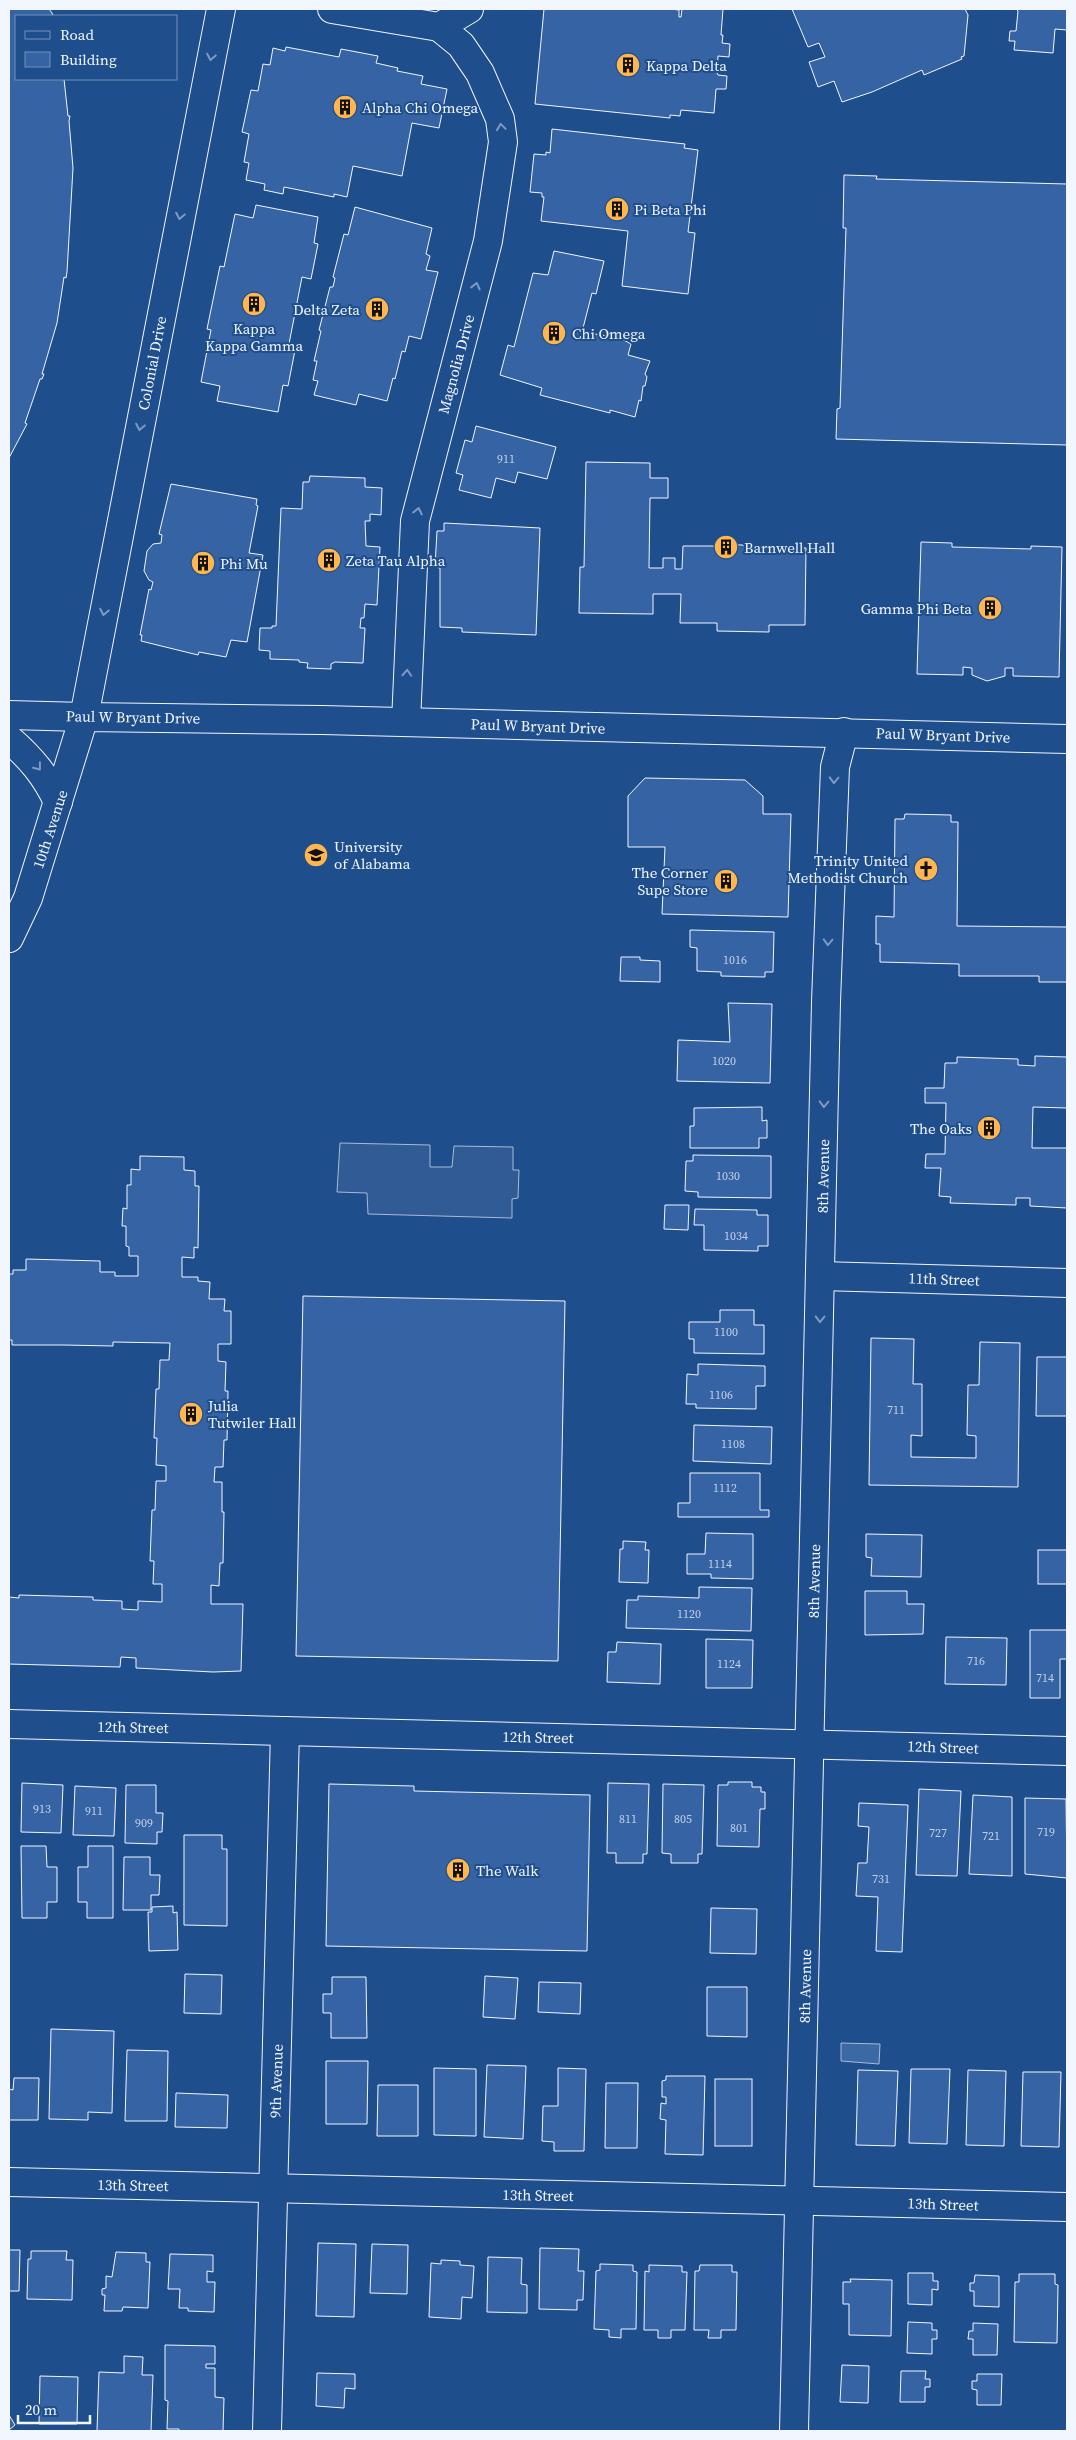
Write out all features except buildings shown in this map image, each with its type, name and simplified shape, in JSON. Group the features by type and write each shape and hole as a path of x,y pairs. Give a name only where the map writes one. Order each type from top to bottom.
{"street":[{"name":"Colonial Drive","path":"84,717 220,9"},
{"path":"332,9 439,27 468,9"},
{"name":"Magnolia Drive","path":"406,722 415,521 488,241 503,142 500,119 480,73 461,45 439,27"},
{"name":"Paul W Bryant Drive","path":"9,715 406,722 1067,739"},
{"name":"10th Avenue","path":"9,938 28,898 84,717"},
{"name":"8th Avenue","path":"794,2431 826,1002 835,766 844,732"},
{"path":"9,739 29,755 43,774 58,802"},
{"name":"11th Street","path":"820,1276 1067,1283"},
{"name":"12th Street","path":"9,1724 1067,1751"},
{"name":"9th Avenue","path":"267,2431 285,1731"},
{"name":"13th Street","path":"9,2182 1067,2207"}],"shaded area":[{"path":"340,1143 430,1145 430,1167 452,1167 454,1146 513,1147 513,1170 519,1170 518,1198 512,1199 512,1218 368,1214 367,1193 337,1192"},
{"path":"841,2043 880,2044 879,2064 841,2061"}],"place":[{"name":"Kappa Delta","path":"628,65"},
{"name":"Alpha Chi Omega","path":"345,107"},
{"name":"Pi Beta Phi","path":"617,209"},
{"name":"Kappa Kappa Gamma","path":"254,304"},
{"name":"Delta Zeta","path":"377,309"},
{"name":"Chi Omega","path":"554,333"},
{"name":"Barnwell Hall","path":"726,547"},
{"name":"Zeta Tau Alpha","path":"329,560"},
{"name":"Phi Mu","path":"203,563"},
{"name":"Gamma Phi Beta","path":"990,608"},
{"name":"University of Alabama","path":"316,855"},
{"name":"Trinity United Methodist Church","path":"926,869"},
{"name":"The Corner Supe Store","path":"726,881"},
{"name":"The Oaks","path":"989,1128"},
{"name":"Julia Tutwiler Hall","path":"191,1414"},
{"name":"The Walk","path":"458,1870"}]}
